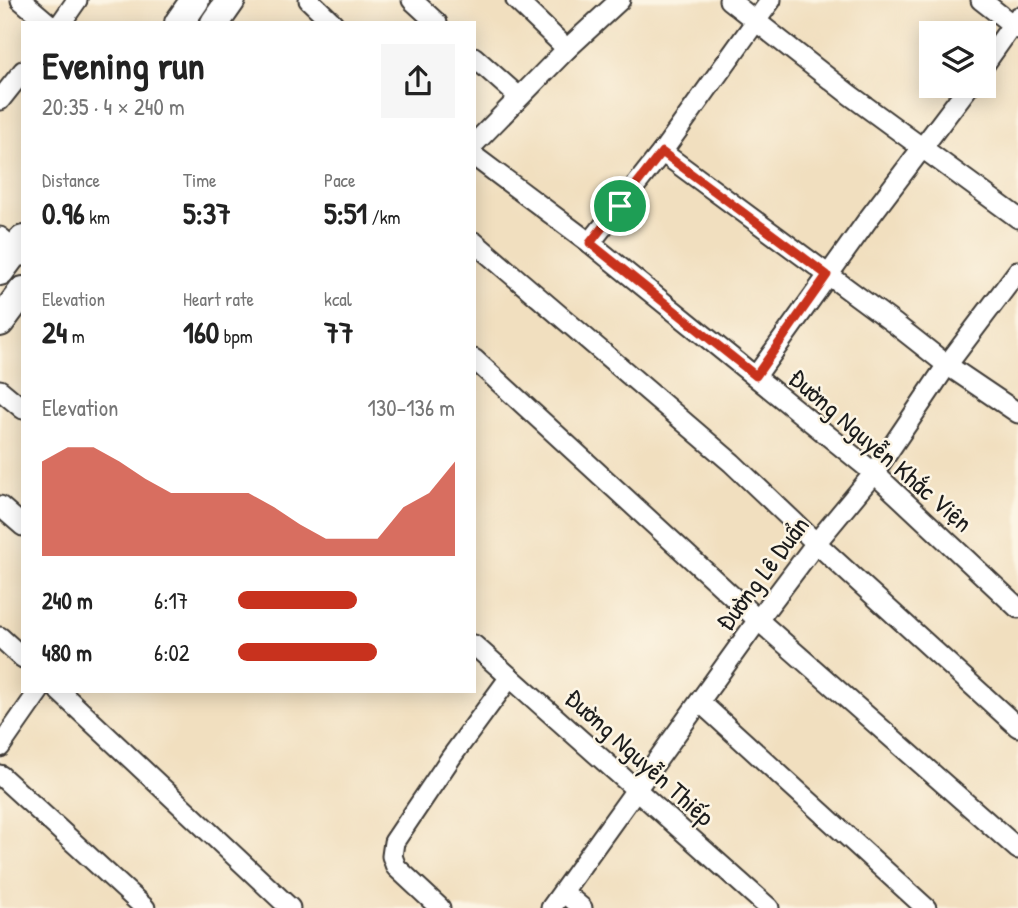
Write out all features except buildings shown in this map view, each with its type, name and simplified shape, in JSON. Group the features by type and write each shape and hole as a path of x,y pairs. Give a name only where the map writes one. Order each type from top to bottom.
{"highway":[{"path":"180,21 195,0"},
{"path":"216,21 231,0"},
{"path":"0,322 21,294"}],"street":[{"path":"21,0 46,21"},
{"path":"62,21 77,0"},
{"path":"309,0 330,21"},
{"path":"412,0 435,21"},
{"path":"516,0 567,49"},
{"path":"729,0 850,95 1018,218"},
{"path":"590,243 662,152 771,0"},
{"path":"981,0 1016,23 996,49"},
{"path":"476,142 617,1"},
{"path":"476,59 519,97"},
{"path":"3,89 21,73"},
{"path":"756,376 827,275 959,98"},
{"path":"662,152 895,324 947,366 1018,413"},
{"name":"Đường Nguyễn Khắc Viện","path":"476,158 590,243 874,472 1018,608"},
{"path":"476,244 732,463 1018,727"},
{"name":"Đường Lê Duẩn","path":"557,900 758,620 874,472 947,366 1018,271"},
{"path":"476,361 758,620 1018,849"},
{"path":"0,390 21,407"},
{"path":"0,506 21,524"},
{"path":"0,638 21,656"},
{"name":"Đường Nguyễn Thiếp","path":"476,647 769,908"},
{"path":"440,908 396,867 392,856 394,842 510,677"},
{"path":"0,747 38,693"},
{"path":"61,693 290,908"},
{"path":"700,702 926,908"},
{"path":"0,775 145,908"},
{"path":"557,900 582,908"}],"route":[{"path":"662,152 827,275 756,376 590,243 620,206 662,152"}]}
